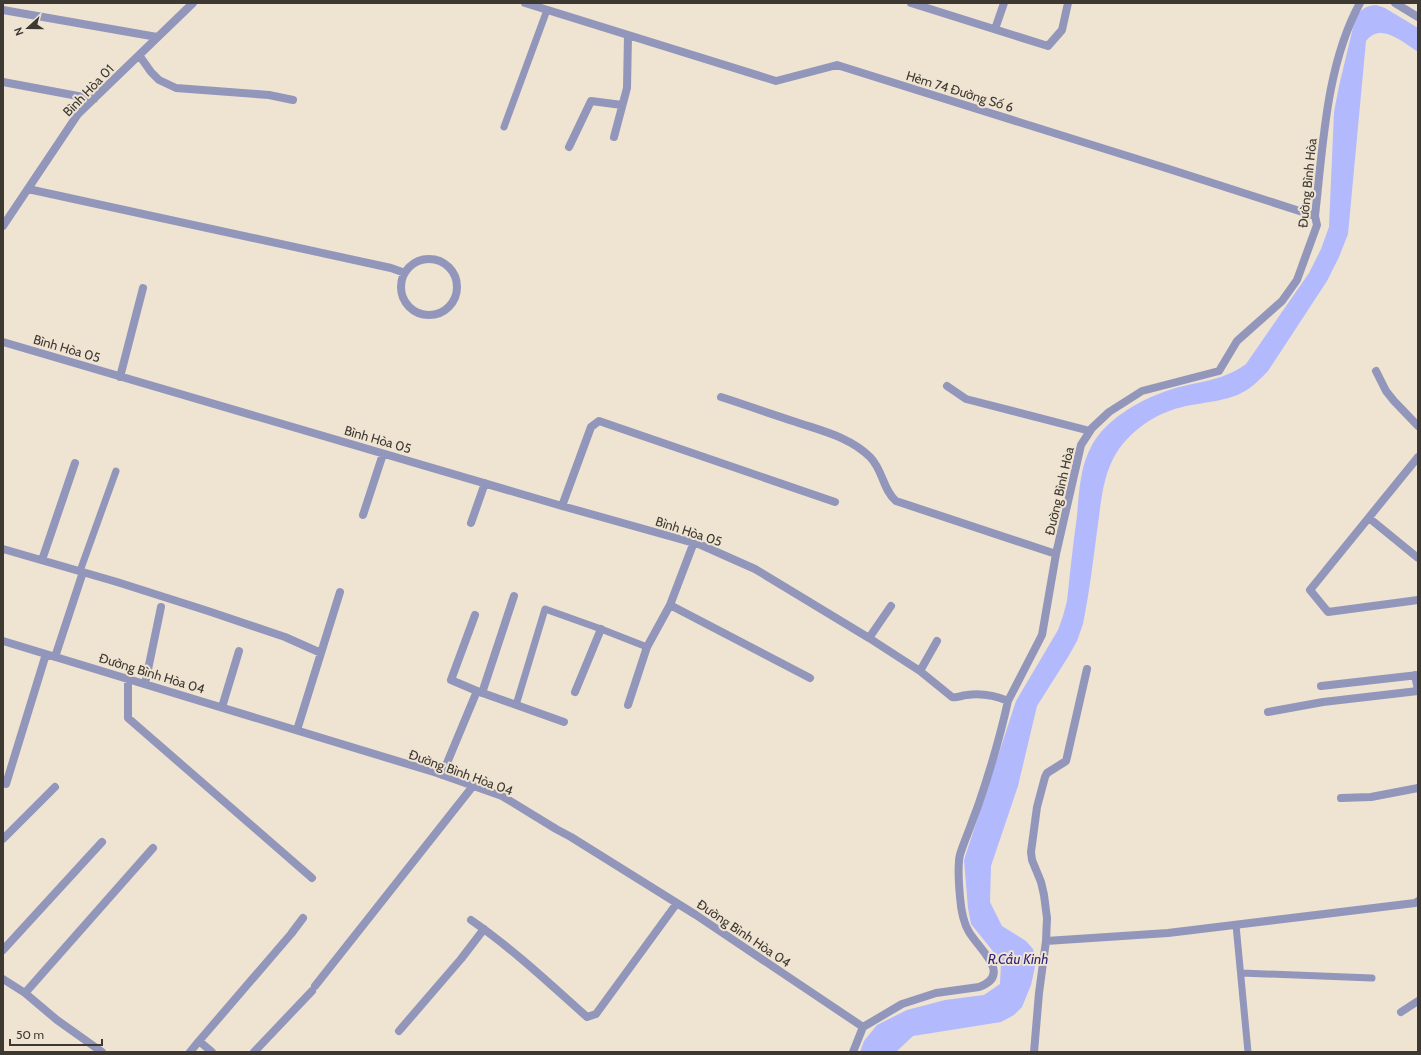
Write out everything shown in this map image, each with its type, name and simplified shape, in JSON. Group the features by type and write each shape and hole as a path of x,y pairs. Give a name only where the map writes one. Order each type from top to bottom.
{"street":[{"name":"Bình Hòa 01","path":"3,226 78,114 193,3"},
{"name":"Hẻm 74 Đường Số 6","path":"524,3 776,81 837,65 1177,171 1315,216"},
{"path":"911,3 922,5 1048,46 1062,30 1068,3"},
{"path":"995,29 1004,3"},
{"name":"Đường Bình Hòa","path":"863,1027 902,1004 936,994 979,987 986,985 991,981 994,971 992,964 969,933 963,918 960,899 959,860 995,756 1008,701 1042,635 1056,554 1081,445 1090,431 1109,412 1142,391 1219,371 1237,341 1282,300 1297,280 1317,225 1315,216 1331,84 1351,20 1360,3"},
{"path":"1395,3 1418,17"},
{"path":"3,10 158,37"},
{"path":"614,137 627,88 628,35"},
{"path":"139,55 151,72 159,80 176,88 269,95 293,100"},
{"path":"3,82 94,99"},
{"path":"569,147 591,101 622,105"},
{"path":"28,189 391,268 405,273"},
{"path":"432,259 447,265 456,278 456,294 453,302 442,312 434,315 426,315 412,309 406,303 401,288 405,273 410,266 424,260 432,259"},
{"path":"120,376 143,288"},
{"name":"Bình Hòa 05","path":"3,342 562,506 694,542 755,569 869,638"},
{"path":"1376,371 1390,396 1418,426"},
{"path":"947,386 966,399 1090,431"},
{"path":"721,397 844,439 871,458 881,472 889,494 896,502 1056,554"},
{"path":"562,506 591,427 599,421 834,502"},
{"path":"363,515 383,454"},
{"path":"1418,457 1310,590 1328,612 1418,600"},
{"path":"42,560 75,463"},
{"path":"471,523 486,483"},
{"path":"1369,518 1418,558"},
{"path":"628,706 647,647 670,605 694,542"},
{"path":"3,549 193,606 285,637 321,653"},
{"path":"55,657 82,572"},
{"path":"297,730 340,592"},
{"path":"442,775 480,692 514,596"},
{"path":"670,605 810,678"},
{"path":"891,606 869,638 920,671 952,697 968,694 998,697 1008,701"},
{"path":"145,684 161,607"},
{"path":"475,615 451,680 564,722"},
{"path":"575,692 601,629"},
{"name":"Đường Bình Hòa 04","path":"3,641 442,775 502,796 677,903 863,1027"},
{"path":"920,671 937,641"},
{"path":"222,707 239,652"},
{"path":"6,784 46,654"},
{"path":"1034,1052 1039,993 1046,941 1047,918 1044,895 1038,872 1031,856 1038,807 1045,777 1047,773 1062,764 1068,757 1087,669"},
{"path":"1268,712 1323,702 1418,690 1416,675 1322,686"},
{"path":"128,679 128,718 312,878"},
{"path":"254,1052 313,989 473,786"},
{"path":"3,839 55,787"},
{"path":"1341,798 1371,797 1418,788"},
{"path":"3,950 102,842"},
{"path":"25,993 152,848"},
{"path":"1046,941 1168,933 1415,903 1418,901"},
{"path":"471,920 519,957 587,1017 596,1014 677,903"},
{"path":"190,1052 303,918"},
{"path":"399,1031 461,959 484,929"},
{"path":"3,979 25,993 57,1020 102,1052"},
{"path":"1401,1012 1418,1002"},
{"path":"853,1052 863,1027"},
{"path":"199,1041 212,1052"}],"lane":[{"path":"504,127 547,10"},
{"path":"82,572 116,471"},
{"path":"516,705 545,609 647,647"},
{"path":"1236,925 1248,1052"},
{"path":"1240,972 1372,978"}],"water":[{"name":"R.Cầu Kinh","path":"1376,5 1385,8 1418,28 1418,52 1398,39 1385,33 1378,33 1366,41 1348,234 1327,281 1268,371 1254,384 1248,389 1229,398 1181,407 1164,413 1149,421 1134,432 1122,445 1108,470 1101,501 1091,578 1083,624 1077,641 1037,706 1018,786 991,866 990,902 1002,926 1026,941 1033,949 1036,962 1031,985 1022,1007 1014,1015 1001,1022 913,1036 896,1052 860,1052 864,1041 877,1025 907,1010 945,1000 984,995 1000,984 1001,964 971,924 968,908 964,860 1016,701 1058,630 1063,616 1067,601 1078,498 1088,453 1098,436 1105,428 1131,407 1172,389 1215,379 1246,364 1309,273 1321,249 1329,227 1334,112 1355,19 1364,9 1369,6"}]}
